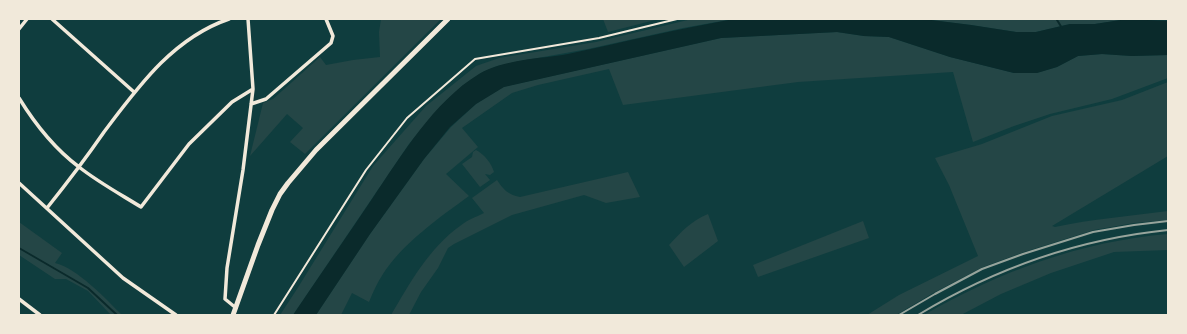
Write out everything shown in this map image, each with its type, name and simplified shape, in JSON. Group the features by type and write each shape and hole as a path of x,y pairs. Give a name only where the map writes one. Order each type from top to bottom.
{"main road":[{"path":"233,315 258,246 280,194 316,150 448,19"}],"street":[{"path":"19,29 27,19"},
{"path":"52,19 134,92"},
{"path":"47,208 134,92 162,61 183,42 219,22 229,19"},
{"path":"236,308 225,299 227,268 243,170 253,89 248,19"},
{"path":"251,104 266,99 331,42 333,36 326,19"},
{"path":"19,98 51,142 79,167 141,207 189,144 232,102 253,89"},
{"path":"19,183 123,278 176,315"},
{"path":"19,299 40,315"}],"lane":[{"path":"274,315 366,170 407,118 475,59 600,38 677,19"}],"shaded area":[{"path":"381,19 441,19 305,154 290,142 303,128 287,114 250,156 263,103 273,99 320,57 326,65 380,57 379,32"},
{"path":"603,19 659,19 608,32"},
{"path":"692,19 733,19 497,66 481,73 462,86 441,106 409,144 293,315 280,315 373,166 426,106 476,66 499,58 596,42"},
{"path":"734,19 923,19 1016,32 1036,32 1070,24 1095,24 1127,19 1168,21 1168,55 1132,56 1102,54 1078,56 1057,67 1037,73 1014,73 950,57 889,37 864,36 837,32 721,38 504,87 476,104 450,127 424,159 370,234 316,315 293,315 420,130 447,99 479,74 511,62 568,54 671,31"},
{"path":"923,19 1127,19 1095,24 1070,24 1036,32 1016,32"},
{"path":"837,32 864,36 889,37 950,57 1014,73 1036,73 1057,67 1078,56 1102,54 1132,56 1168,55 1168,78 1112,99 1050,114 973,142 953,72 798,82 623,105 609,69 538,85 512,93 462,128 478,147 446,174 469,196 422,232 400,252 381,277 369,302 352,293 341,315 316,315 370,234 424,159 451,127 476,104 503,87 721,38"},
{"path":"1168,82 1168,156 1052,226 1055,227 1168,211 1168,220 1134,223 1094,230 1024,252 983,267 935,292 896,315 867,315 899,295 978,256 949,185 935,158 982,144 1052,116 1122,100"},
{"path":"476,150 487,160 494,172 490,175 485,174 490,180 480,187 462,164 472,157 473,152"},
{"path":"628,172 640,197 606,203 584,195 512,215 454,244 448,248 438,268 421,292 409,315 391,315 421,267 439,245 463,224 484,213 472,198 497,180 506,191 512,195 520,197"},
{"path":"708,214 718,241 684,267 669,245 691,223"},
{"path":"863,221 869,238 758,277 753,265"},
{"path":"19,222 62,253 55,263 64,266 82,277 122,315 111,315 88,291 66,279 55,279 19,255"},
{"path":"1168,234 1168,250 1114,252 1051,273 1001,294 961,315 924,315 981,285 1042,261 1073,251 1104,244"}],"waterway":[{"path":"1057,20 1062,28"},
{"path":"19,248 88,288 117,315"}],"railway":[{"path":"899,315 982,269 1023,254 1093,232 1168,221"},
{"path":"918,315 977,284 1007,270 1038,259 1102,241 1135,234 1168,230"}]}
